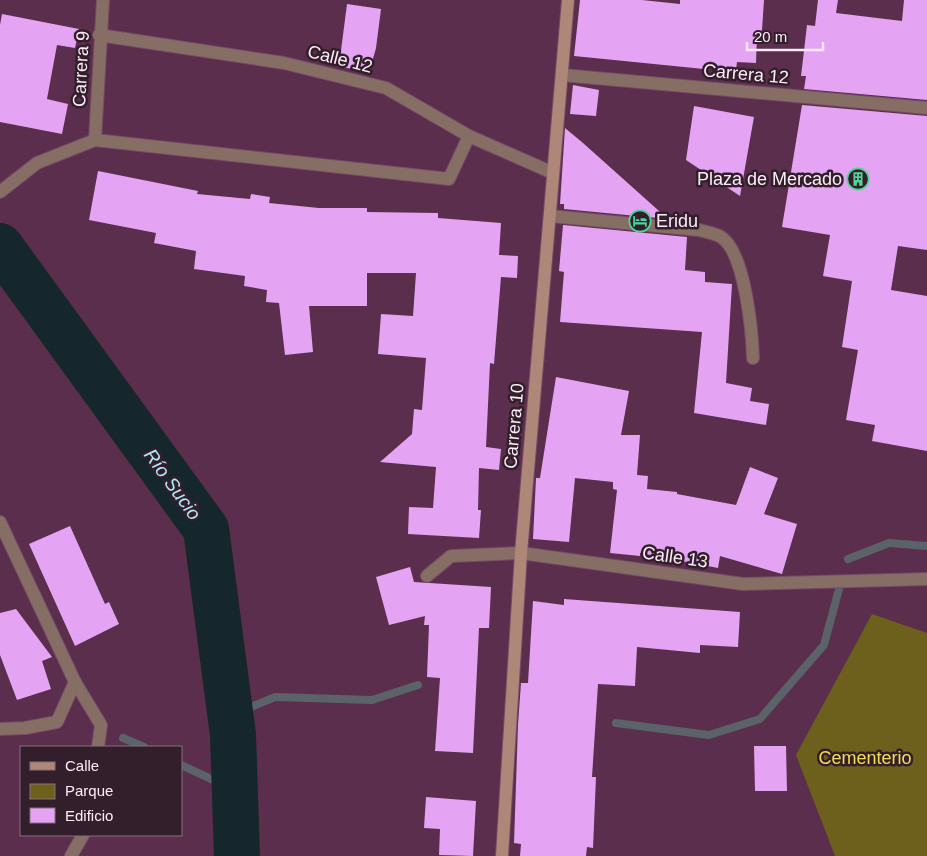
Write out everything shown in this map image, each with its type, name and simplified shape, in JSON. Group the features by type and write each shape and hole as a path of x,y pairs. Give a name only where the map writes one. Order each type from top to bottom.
{"main road":[{"name":"Carrera 10","path":"502,856 521,553 568,0"}],"street":[{"name":"Carrera 9","path":"95,140 99,35 103,0"},
{"name":"Calle 12","path":"99,35 284,63 386,88 469,136 554,173"},
{"name":"Carrera 12","path":"562,75 927,108"},
{"path":"0,192 38,163 95,140 449,179 469,136"},
{"path":"550,216 700,230 722,238 738,261 751,320 753,358"},
{"path":"2,527 75,682 100,725 98,746"},
{"name":"Calle 13","path":"427,576 451,556 521,553 743,584 927,580"},
{"path":"0,729 25,728 57,722 75,682"},
{"path":"71,856 82,836"}],"green space":[{"name":"Cementerio","path":"872,614 927,633 927,856 835,856 796,755"}],"building":[{"path":"580,0 642,0 680,4 680,0 764,0 762,30 757,35 756,63 737,62 736,70 705,66 704,69 574,56"},
{"path":"818,0 838,0 836,13 902,21 904,0 927,0 927,100 804,89 806,76 801,76 807,25 815,26"},
{"path":"347,4 381,9 376,48 369,73 339,66"},
{"path":"2,14 79,29 75,48 57,45 47,99 68,104 62,134 0,122 0,25"},
{"path":"573,85 599,90 596,116 570,114"},
{"path":"802,105 927,116 927,250 898,246 891,290 927,296 927,451 872,441 875,425 846,420 858,350 842,347 852,281 823,276 830,235 782,227"},
{"path":"694,106 754,117 740,196 686,160"},
{"path":"565,128 668,219 564,209 564,204 560,204"},
{"path":"98,171 198,191 197,194 250,199 251,194 270,197 269,203 319,208 367,208 367,212 438,213 438,218 501,223 499,255 518,256 517,278 501,277 494,364 490,363 486,447 501,449 499,470 479,468 478,510 481,510 479,538 408,534 409,507 433,508 436,467 380,462 412,434 414,409 422,410 426,358 378,354 381,314 413,316 416,273 367,273 367,306 309,306 313,352 285,355 279,303 266,302 267,290 244,286 245,276 194,269 196,251 154,243 156,233 89,220"},
{"path":"563,225 687,237 685,270 705,272 705,282 732,284 726,383 752,388 750,401 769,404 766,425 694,413 702,332 560,322 564,272 559,271"},
{"path":"556,377 629,391 621,435 640,435 637,475 648,476 647,489 677,492 677,494 736,505 750,467 778,478 764,514 797,524 782,574 720,556 718,568 640,553 640,556 610,553 617,490 613,489 613,482 575,478 569,542 533,539 536,478 540,478"},
{"path":"70,526 105,604 109,602 119,624 75,646 29,544"},
{"path":"410,567 414,582 491,587 489,628 479,628 473,753 435,751 440,678 427,677 429,625 424,625 425,616 389,625 376,577"},
{"path":"564,599 740,612 738,647 700,645 700,653 637,647 635,686 598,684 592,777 596,777 593,848 587,847 586,856 520,856 521,844 514,843 518,725 521,683 528,683 533,601 564,605"},
{"path":"16,609 52,657 42,661 51,689 17,700 0,655 0,613"},
{"path":"754,746 786,746 787,791 755,791"},
{"path":"426,797 476,801 473,856 439,855 440,829 424,828"}],"waterway":[{"name":"Río Sucio","path":"0,246 206,529 233,735 237,856"},
{"path":"848,559 889,543 927,546"},
{"path":"616,723 709,735 760,719 824,645 839,589"},
{"path":"232,725 251,707 275,697 372,700 418,685"},
{"path":"123,738 142,746"},
{"path":"182,765 235,790"}],"place":[{"name":"Plaza de Mercado","path":"858,179"},
{"name":"Eridu","path":"640,221"}]}
